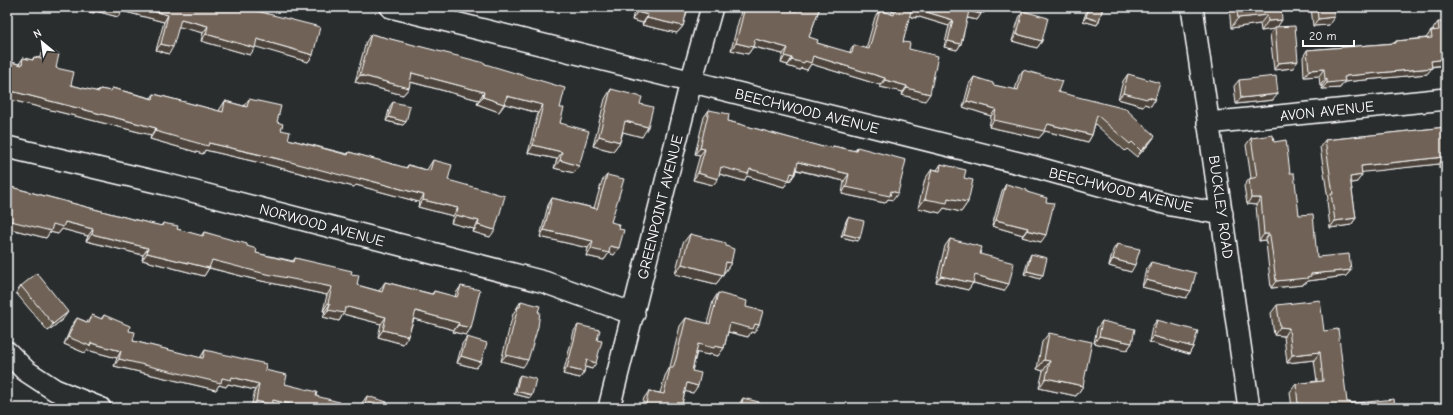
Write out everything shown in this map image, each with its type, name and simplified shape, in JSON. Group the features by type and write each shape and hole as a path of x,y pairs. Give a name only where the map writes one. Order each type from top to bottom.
{"street":[{"name":"BEECHWOOD AVENUE","path":"391,7 1035,167 1171,205 1222,214"},
{"name":"GREENPOINT AVENUE","path":"609,408 634,314 691,82 712,7"},
{"name":"BUCKLEY ROAD","path":"1192,7 1249,408"},
{"name":"AVON AVENUE","path":"1208,123 1446,99"},
{"name":"NORWOOD AVENUE","path":"7,147 165,184 544,282 634,314"},
{"path":"7,352 26,371 55,390 100,408"}],"building":[{"path":"110,7 123,7 123,10"},
{"path":"137,7 241,7 320,27 313,55 257,39 255,48 206,34 208,26 181,19 173,47 161,44 168,15"},
{"path":"638,7 688,7 683,26 647,18 648,15 637,12"},
{"path":"745,7 756,7 773,11 774,7 781,7 796,11 798,7 820,7 809,37 818,40 817,43 852,53 854,45 869,49 880,10 894,15 896,7 911,11 903,42 910,43 909,49 938,56 930,94 907,88 907,86 885,80 885,78 813,56 811,63 792,60 792,58 785,56 788,48 755,39 753,47 736,43"},
{"path":"905,7 983,7 981,14 969,11 961,44 948,41 953,20"},
{"path":"1089,7 1103,7 1099,21 1086,17"},
{"path":"1236,7 1281,7 1282,20 1268,21 1267,15 1238,18"},
{"path":"1317,7 1333,7 1334,17 1318,19"},
{"path":"1023,11 1048,18 1042,41 1017,34"},
{"path":"1438,22 1446,22 1446,59 1431,61 1432,68 1346,76 1344,77 1345,81 1327,83 1324,69 1309,70 1307,50 1396,43 1396,41 1432,38 1431,31 1439,30"},
{"path":"1295,26 1298,61 1278,63 1275,27"},
{"path":"371,34 485,63 565,88 560,108 564,108 560,123 589,131 579,166 560,160 562,152 533,145 543,105 507,96 504,104 483,97 484,92 412,73 409,88 360,75"},
{"path":"44,50 59,54 56,68 74,72 71,85 99,92 100,89 111,91 112,88 153,99 154,94 223,112 225,101 247,107 249,99 281,106 277,122 283,124 281,130 290,132 288,139 348,155 349,152 407,168 408,165 430,171 433,160 452,165 448,180 505,196 495,230 478,225 479,221 456,215 458,208 423,200 424,195 271,157 209,143 208,146 155,131 156,128 7,90 7,61 22,65 23,58 33,60 34,57 42,59"},
{"path":"1023,70 1062,81 1058,92 1126,109 1155,136 1141,151 1132,142 1130,144 1097,115 1092,135 1048,124 1044,131 994,120 996,109 967,101 974,77 993,83 993,85 1018,90"},
{"path":"1128,74 1160,83 1155,99 1148,97 1147,99 1123,93"},
{"path":"1276,76 1278,94 1241,98 1239,80"},
{"path":"611,89 642,97 640,104 653,107 648,127 625,121 620,142 599,136"},
{"path":"393,102 410,106 406,122 389,117"},
{"path":"709,110 729,114 728,121 823,147 833,148 833,146 856,151 857,147 906,160 898,193 891,191 890,196 846,187 849,174 798,162 795,174 791,173 789,180 750,169 748,174 721,167 718,179 698,173 705,149 700,148"},
{"path":"1446,127 1446,161 1444,161 1444,157 1361,166 1362,175 1350,177 1356,218 1335,221 1331,194 1333,194 1325,140"},
{"path":"1273,135 1274,142 1286,140 1290,173 1294,173 1299,215 1313,214 1317,257 1349,254 1351,270 1311,274 1311,276 1307,277 1308,278 1276,281 1270,236 1269,234 1264,234 1261,198 1251,198 1249,179 1257,177 1251,138"},
{"path":"941,164 966,170 964,178 973,180 968,202 948,198 947,203 925,199 932,169 940,171"},
{"path":"607,175 624,179 611,222 620,225 619,229 624,230 619,248 610,246 609,253 591,249 593,241 544,230 552,198 597,209"},
{"path":"1006,184 1027,190 1027,192 1047,198 1046,202 1054,203 1046,235 1027,230 1028,228 996,220"},
{"path":"7,186 132,219 162,226 163,223 178,226 177,229 203,236 204,232 247,244 247,246 257,249 256,253 294,262 295,258 352,271 351,274 359,275 357,285 382,292 385,282 431,294 433,294 434,291 457,297 461,286 480,290 471,328 458,325 459,323 416,311 408,336 383,330 386,317 348,307 345,308 344,313 328,310 332,287 262,273 212,260 209,268 147,253 148,248 92,234 93,229 65,222 63,227 53,224 51,231 7,220"},
{"path":"848,217 864,221 860,238 844,234"},
{"path":"690,234 726,243 726,246 734,249 731,263 726,262 723,275 682,264"},
{"path":"950,239 982,247 980,254 1014,263 1009,284 975,275 973,283 941,276"},
{"path":"1117,244 1140,249 1135,265 1113,259"},
{"path":"1031,254 1047,258 1043,275 1027,271"},
{"path":"1151,262 1196,273 1191,291 1146,280"},
{"path":"37,273 68,312 53,324 21,286"},
{"path":"718,293 747,301 746,307 763,311 759,325 755,324 753,329 730,323 724,348 715,346 714,348 698,344 692,371 701,373 698,386 687,383 681,408 645,408 649,391 664,394 670,368 673,368 676,359 686,318 710,324"},
{"path":"1320,300 1324,331 1338,329 1347,402 1368,402 1394,399 1395,408 1306,408 1305,404 1298,404 1296,384 1323,381 1320,352 1292,355 1289,328 1280,327 1277,305"},
{"path":"521,301 540,306 538,312 540,312 538,327 528,360 506,355 518,307 520,307"},
{"path":"92,315 102,319 104,315 130,326 129,331 135,332 133,341 202,358 205,350 266,364 265,370 287,375 285,384 317,392 316,396 339,402 338,408 306,408 273,400 272,405 256,401 259,384 232,377 231,380 222,378 221,383 119,359 121,351 91,343 90,346 68,337 77,318 89,323"},
{"path":"1157,320 1198,331 1193,347 1153,336"},
{"path":"1102,321 1135,329 1132,343 1099,336"},
{"path":"578,325 600,330 597,340 602,341 596,363 587,360 584,372 567,368"},
{"path":"1049,333 1092,342 1083,386 1046,378 1050,361 1044,360"},
{"path":"467,337 487,343 481,362 461,356"},
{"path":"520,375 536,379 532,395 516,391"},
{"path":"367,396 387,402 385,408 364,408"},
{"path":"743,398 759,402 758,408 741,408"},
{"path":"7,403 14,408 7,408"}]}
